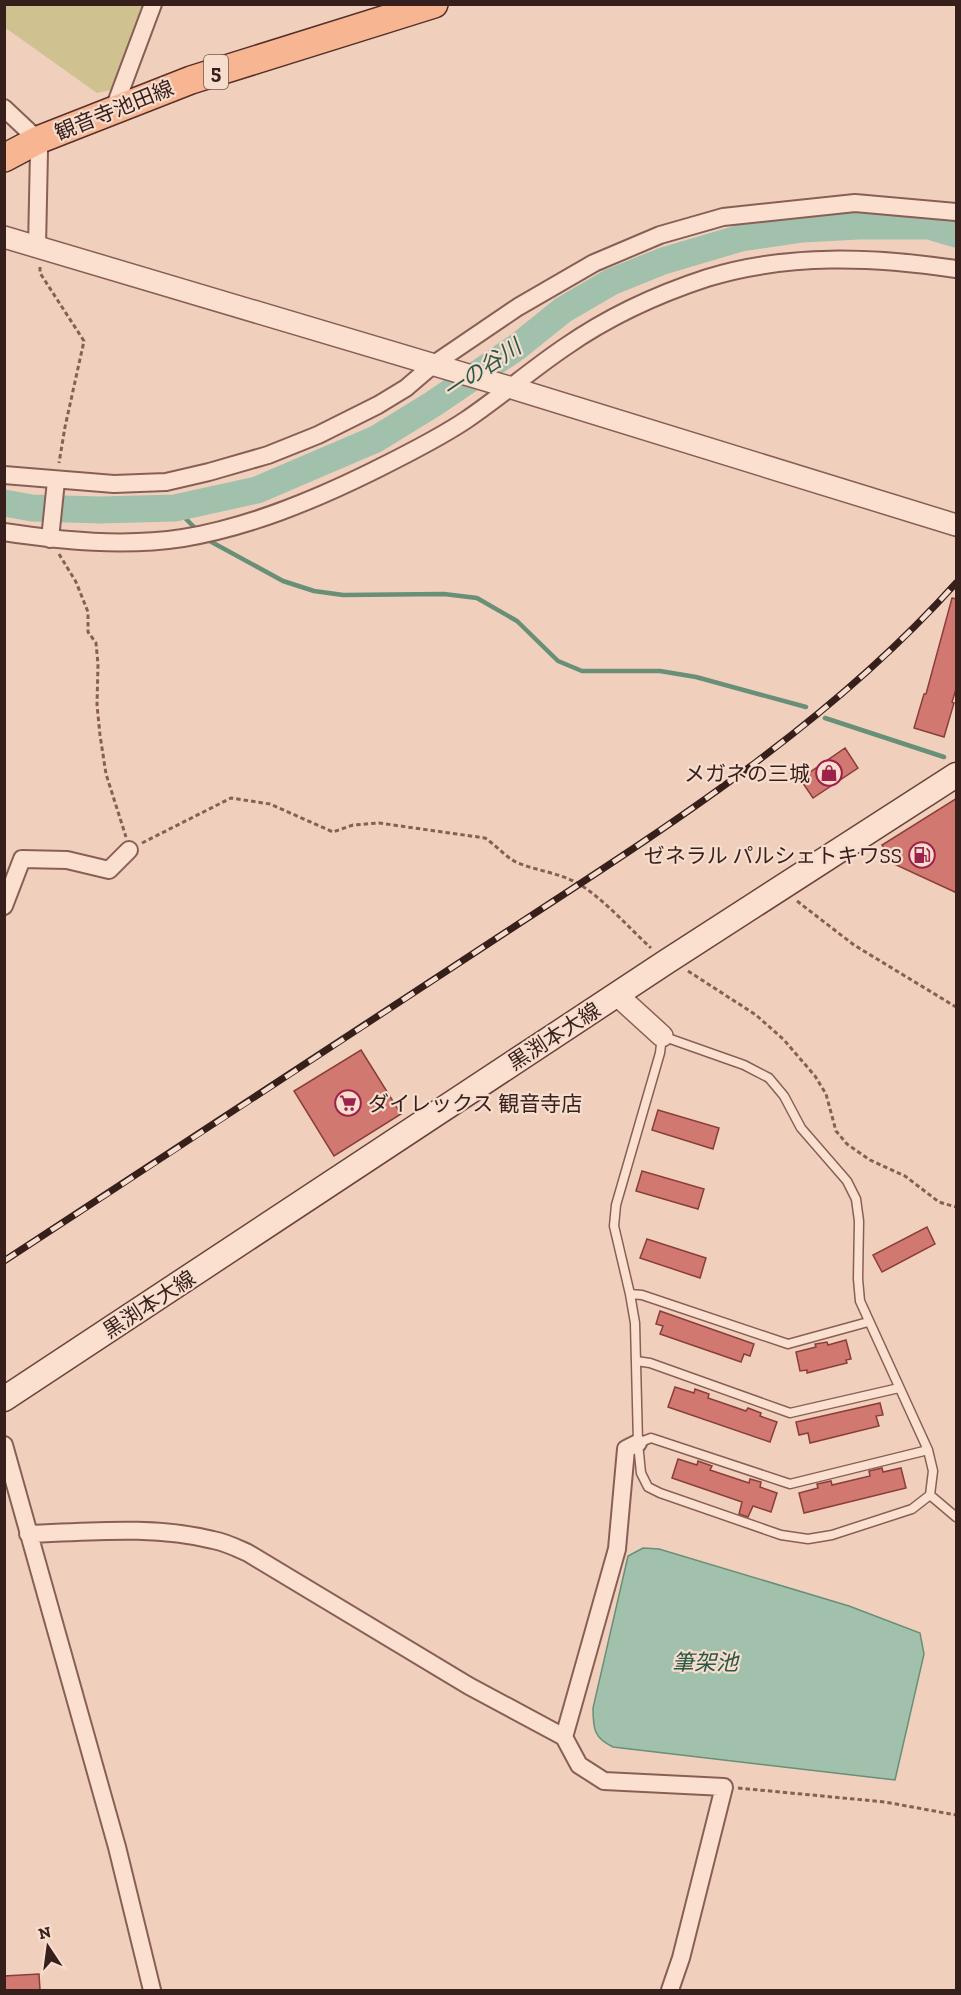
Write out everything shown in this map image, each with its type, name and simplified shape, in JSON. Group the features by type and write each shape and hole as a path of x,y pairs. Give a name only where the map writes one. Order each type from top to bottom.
{"main road":[{"name":"観音寺池田線","path":"4,158 38,140 190,80 434,4"},
{"name":"黒渕本大線","path":"4,1399 616,995 674,964 957,776"}],"street":[{"path":"113,111 153,4"},
{"path":"4,108 38,140 38,247"},
{"path":"4,476 114,484 166,482 268,456 318,435 378,405 406,388 434,364 518,307 594,263 660,235 723,217 855,203 957,212"},
{"path":"4,237 434,364 957,525"},
{"path":"4,532 50,539 131,541 183,538 261,518 321,496 404,456 463,422 566,346 618,315 708,278 759,266 812,260 858,259 957,269"},
{"path":"50,539 56,481"},
{"path":"4,906 22,859 67,860 109,870 129,850"},
{"path":"616,995 662,1036"},
{"path":"564,1737 617,1549 626,1449 638,1443"},
{"path":"4,1445 117,1847 152,1990"},
{"path":"28,1534 122,1531 181,1533 216,1540 248,1553 469,1686 564,1737 579,1765 604,1780 724,1787 681,1958 670,1990"}],"lane":[{"path":"662,1036 744,1065 769,1078 784,1096 801,1128 847,1181 856,1199 860,1301 928,1450 933,1471 930,1496 912,1509 832,1535 808,1539 781,1535 648,1487 641,1473 638,1443 635,1323 614,1226 616,1205 660,1053 662,1036"},
{"path":"630,1294 642,1295 788,1344 868,1322"},
{"path":"636,1361 650,1363 790,1413 899,1388"},
{"path":"638,1443 651,1438 790,1484 928,1450"},
{"path":"930,1496 957,1517"}],"path":[{"path":"38,247 40,273 84,341 56,481"},
{"path":"50,539 76,582 88,612 88,632 96,643 97,705 106,774 124,825 129,850 231,798 270,804 333,832 353,825 379,823 485,838 507,857 518,863 579,884 674,964 756,1015 784,1040 815,1076 826,1094 836,1131 847,1144 870,1160 905,1176 939,1202 957,1207"},
{"path":"791,896 854,945 957,1007"},
{"path":"724,1787 885,1802 957,1815"}],"shaded area":[{"path":"5,5 147,5 116,89 97,93 7,29 5,30"}],"water":[{"name":"筆架池","path":"643,1548 659,1549 849,1606 920,1633 924,1654 895,1780 613,1747 602,1740 594,1727 593,1708 628,1556"}],"building":[{"path":"952,598 957,599 957,686 944,737 914,728 924,694 926,694"},
{"name":"メガネの三城","path":"845,748 858,768 813,798 800,779"},
{"name":"ゼネラル パルシェトキワSS","path":"957,798 957,893 894,864 882,845"},
{"name":"ダイレックス 観音寺店","path":"361,1050 401,1114 334,1156 294,1091"},
{"path":"658,1110 719,1128 713,1149 652,1130"},
{"path":"642,1171 704,1189 698,1209 636,1191"},
{"path":"927,1227 935,1244 882,1272 873,1255"},
{"path":"647,1239 706,1258 700,1278 640,1258"},
{"path":"660,1311 754,1344 750,1356 744,1354 741,1362 660,1334 663,1326 656,1324"},
{"path":"846,1340 851,1359 846,1360 847,1363 807,1373 807,1370 800,1371 796,1352 816,1347 815,1344 827,1342 828,1345"},
{"path":"675,1387 694,1393 695,1389 709,1394 708,1398 746,1411 748,1408 761,1413 760,1416 777,1422 770,1442 668,1407"},
{"path":"880,1403 883,1415 876,1416 879,1426 810,1443 808,1433 799,1435 796,1422"},
{"path":"678,1459 697,1465 698,1461 712,1466 710,1470 749,1483 750,1479 761,1482 760,1487 777,1493 771,1512 753,1506 748,1517 739,1514 742,1502 672,1478"},
{"path":"882,1468 883,1472 901,1468 906,1488 804,1513 799,1493 818,1488 817,1484 831,1481 832,1485 870,1476 869,1471"},
{"path":"39,1974 40,1990 4,1990 4,1976"}],"waterway":[{"name":"一の谷川","path":"4,503 32,508 100,510 175,508 257,490 376,439 433,404 517,347 563,310 611,282 663,261 741,238 803,229 929,226 956,234"},
{"path":"175,508 198,531"},
{"path":"206,539 283,581 314,591 343,595 444,594 477,598 517,621 558,661 582,671 660,671 696,677 806,707"},
{"path":"825,718 944,757"}],"railway":[{"path":"4,1261 619,858 738,775 852,685 906,636 956,583"}],"place":[{"name":"メガネの三城","path":"829,773"},
{"name":"ゼネラル パルシェトキワSS","path":"922,855"},
{"name":"ダイレックス 観音寺店","path":"348,1103"}]}
